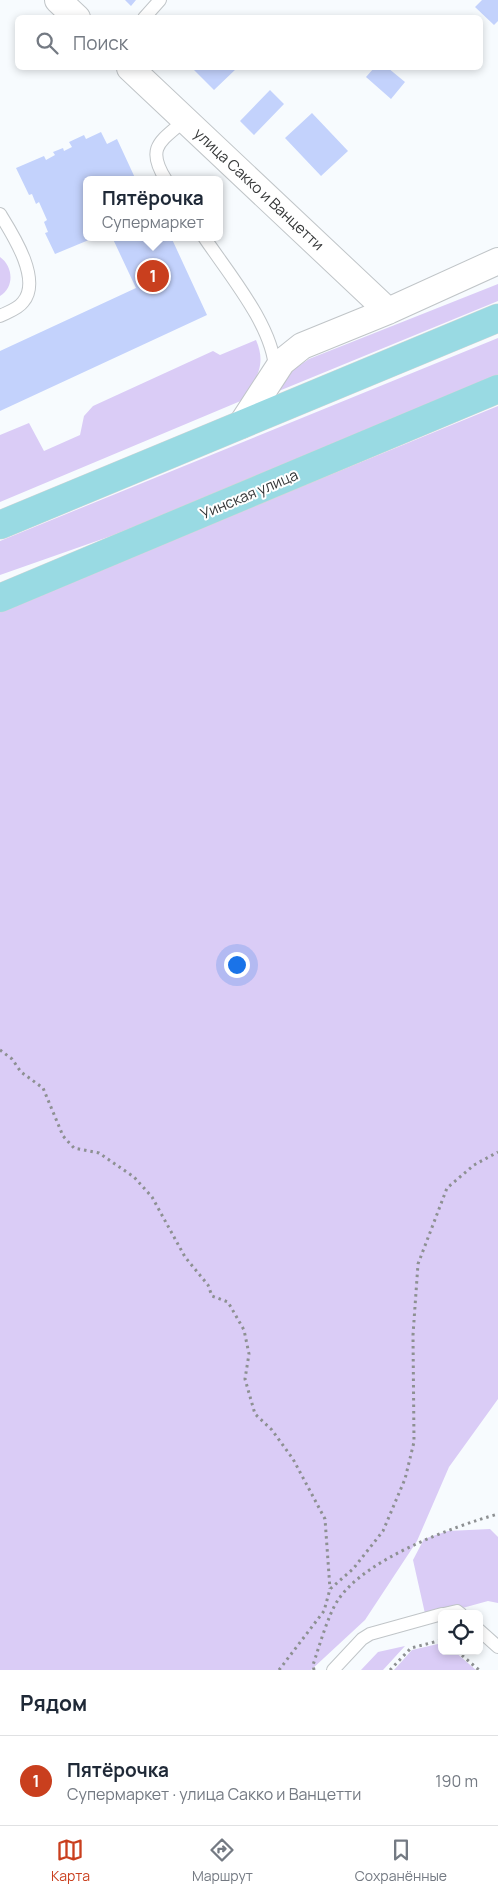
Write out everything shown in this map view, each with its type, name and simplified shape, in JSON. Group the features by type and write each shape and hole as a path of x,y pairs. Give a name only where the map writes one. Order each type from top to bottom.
{"main road":[{"path":"0,525 498,318"},
{"name":"Уинская улица","path":"2,596 498,389"}],"street":[{"path":"58,0 74,15"},
{"name":"улица Сакко и Ванцетти","path":"132,70 388,311"},
{"path":"241,425 275,371 290,354 302,346 388,311 498,261"}],"lane":[{"path":"147,15 160,0"},
{"path":"164,176 155,157 156,148 185,120"},
{"path":"0,214 12,233 30,278 31,286 24,302 17,308 0,316"},
{"path":"207,241 262,326 273,351 275,371"},
{"path":"332,1670 362,1638 370,1634 438,1615"},
{"path":"483,1634 498,1647"}],"path":[{"path":"0,1050 12,1059 22,1072 43,1088 63,1136 74,1148 100,1153 134,1177 152,1197 185,1257 208,1285 212,1296 228,1302 244,1330 249,1354 245,1379 255,1414 272,1430 293,1459 325,1519 330,1589 324,1611 279,1670"},
{"path":"330,1589 354,1569 383,1531 405,1479 414,1442 414,1335 418,1264 435,1215 447,1188 474,1165 498,1152"},
{"path":"314,1670 313,1665 338,1600 359,1579 408,1547 470,1522 498,1514"},
{"path":"390,1670 411,1648 438,1641"},
{"path":"461,1655 479,1670"}],"shaded area":[{"path":"0,257 10,271 10,282 5,292 0,296"},
{"path":"498,284 498,301 274,393 293,370 309,359"},
{"path":"498,338 498,378 111,536 0,575 0,541"},
{"path":"256,340 260,364 256,378 243,400 0,502 0,435 29,423 44,451 80,435 84,416 93,406 213,351 220,355"},
{"path":"498,406 498,1399 449,1467 417,1541 365,1620 311,1670 0,1670 0,610"},
{"path":"490,1529 498,1537 498,1603 488,1601 455,1610 438,1610 438,1615 426,1618 413,1560 424,1539 448,1531"},
{"path":"438,1644 438,1655 459,1655 476,1670 394,1670 412,1650"},
{"path":"405,1646 383,1670 361,1670 378,1652"}],"building":[{"path":"125,0 136,0 131,6"},
{"path":"482,0 498,0 498,21 494,25 475,7"},
{"path":"194,70 235,70 214,90"},
{"path":"372,70 390,70 405,82 391,99 366,77"},
{"path":"270,90 284,104 254,135 240,121"},
{"path":"312,113 348,151 321,176 285,138"},
{"path":"101,132 107,144 117,139 134,176 83,176 83,241 86,241 55,254 45,233 48,232 44,222 47,220 39,202 36,204 32,194 29,195 16,168 44,156 46,160 55,155 53,152 63,148 64,151 72,147 69,142 84,135 86,139"},
{"path":"114,241 173,241 207,315 0,411 0,351 136,288"}],"place":[{"name":"Пятёрочка","path":"153,276"}]}
